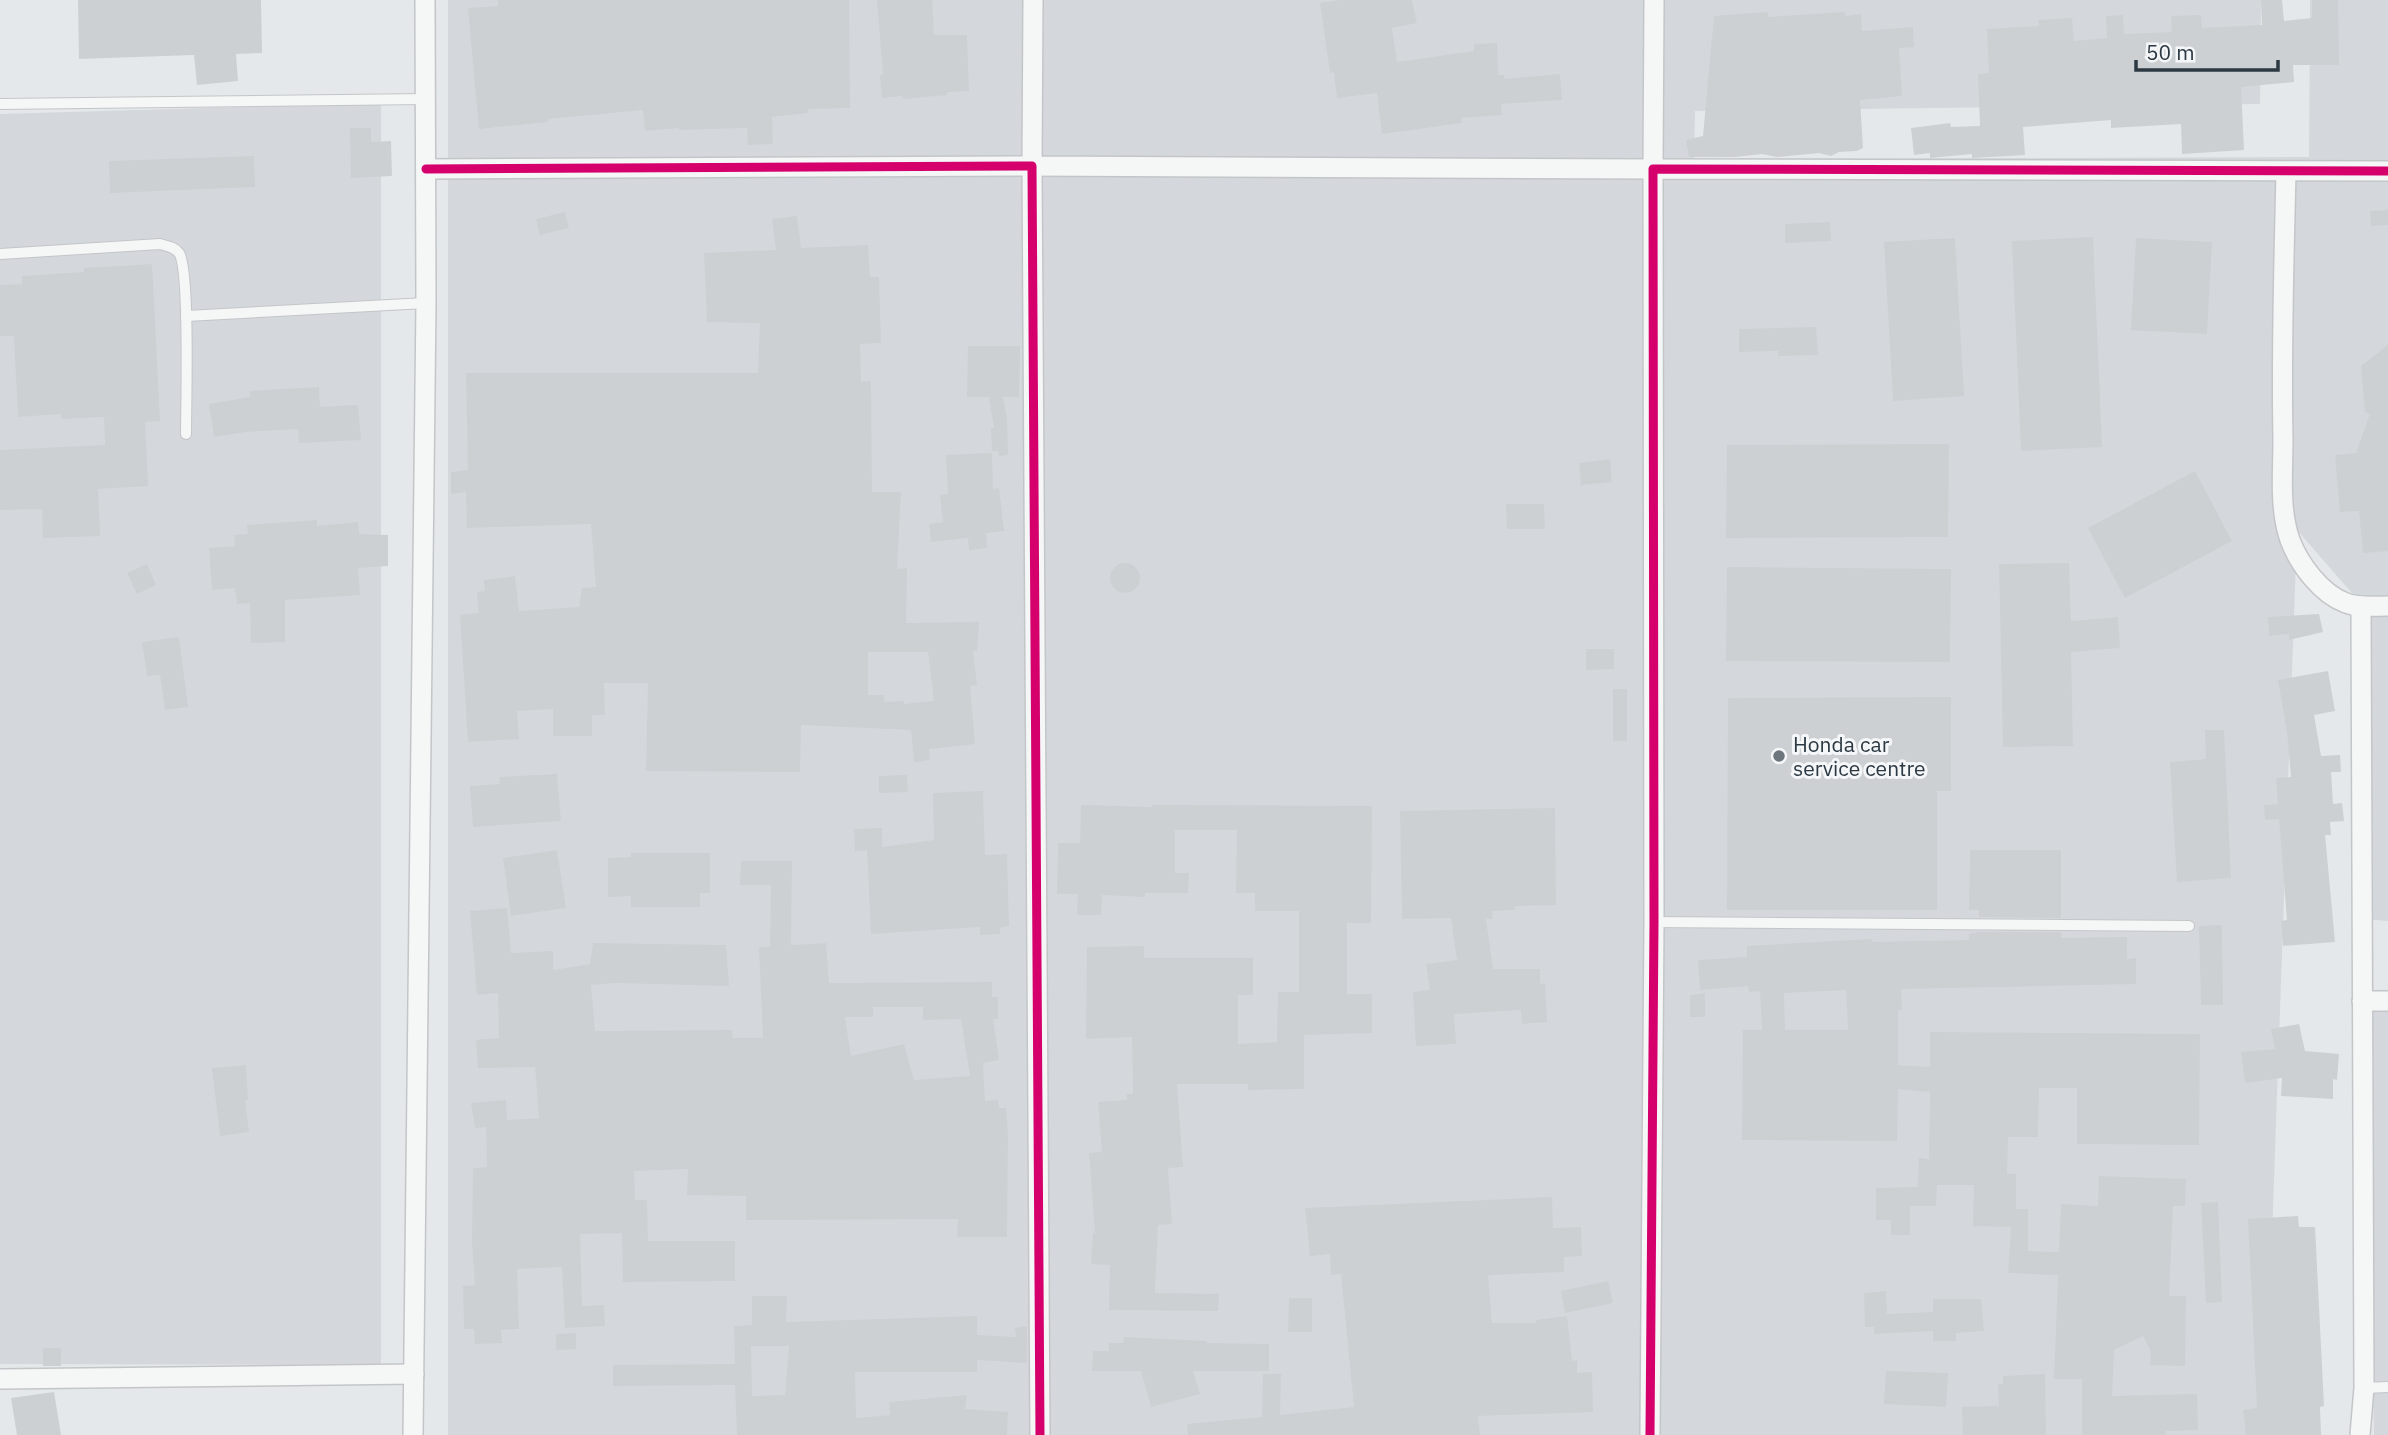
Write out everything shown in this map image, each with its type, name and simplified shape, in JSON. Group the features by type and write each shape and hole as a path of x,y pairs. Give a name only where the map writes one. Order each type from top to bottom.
{"street":[{"path":"413,1435 426,303 425,0"},
{"path":"1033,0 1040,1435"},
{"path":"1650,1435 1654,922 1654,0"},
{"path":"426,169 1032,166 2388,171"},
{"path":"2286,172 2282,419 2284,511 2290,541 2304,568 2329,593 2345,603 2388,606"},
{"path":"2360,1435 2364,1388 2361,606"},
{"path":"2362,1001 2388,1001"},
{"path":"0,1379 414,1374"}],"lane":[{"path":"0,104 427,99"},
{"path":"0,254 160,244 180,254 186,316 186,434"},
{"path":"186,316 426,303"},
{"path":"1654,922 2189,926"},
{"path":"2364,1388 2388,1387"}],"shaded area":[{"path":"448,0 2261,0 2260,104 1695,111 1694,159 2309,157 2310,0 2388,0 2388,921 2364,919 2364,607 2297,530 2265,1435 448,1435"},
{"path":"381,103 381,1365 0,1364 0,114"},
{"path":"2388,1000 2388,1435 2374,1435 2364,1001"}],"building":[{"path":"78,0 261,0 262,53 236,54 238,81 197,85 194,55 79,59"},
{"path":"498,0 849,0 850,108 808,109 808,113 772,117 773,144 748,145 747,128 645,131 643,110 479,129 468,8 498,6"},
{"path":"877,0 932,0 934,35 967,35 969,91 903,99 902,96 882,98 880,75 883,75"},
{"path":"1340,0 1412,0 1417,23 1392,28 1397,62 1474,51 1474,44 1497,43 1498,75 1504,75 1504,79 1560,74 1562,100 1501,104 1502,115 1461,118 1462,123 1382,134 1377,93 1337,98 1334,72 1330,73 1320,3"},
{"path":"2261,0 2282,0 2284,21 2312,18 2312,0 2338,0 2339,65 2293,65 2294,82 2241,87 2244,150 2182,154 2181,124 2111,128 2111,120 2023,127 2025,155 1972,158 1972,154 1930,158 1930,153 1914,155 1911,128 1950,123 1951,127 1980,126 1978,74 1989,73 1987,29 2039,26 2038,20 2072,18 2074,41 2107,38 2106,16 2123,15 2124,34 2172,32 2171,16 2201,15 2202,28 2262,25"},
{"path":"1768,12 1768,17 1845,12 1845,16 1861,14 1862,31 1913,27 1914,47 1899,48 1902,96 1860,100 1863,148 1831,156 1819,153 1777,157 1762,154 1689,157 1686,140 1703,136 1714,16"},
{"path":"350,128 371,128 371,142 391,141 392,176 351,178"},
{"path":"254,156 255,187 110,193 109,161"},
{"path":"2388,210 2388,225 2371,226 2370,211"},
{"path":"565,212 569,228 540,235 536,219"},
{"path":"797,216 801,248 868,245 870,277 879,277 881,343 860,344 861,382 871,381 872,492 901,492 897,569 907,568 906,623 979,622 977,651 973,651 977,685 970,686 975,744 929,749 930,760 914,762 911,730 801,725 800,772 646,771 648,683 604,683 605,715 592,715 592,736 553,736 553,709 517,711 519,739 468,742 460,615 479,613 477,592 485,591 484,580 515,576 519,611 579,607 582,588 596,587 591,524 467,528 466,492 451,494 451,472 468,470 466,373 758,373 760,323 707,322 704,253 776,250 772,219","holes":["868,652 928,652 934,701 904,704 904,701 884,702 884,695 868,695"]},
{"path":"1830,222 1831,241 1785,243 1785,224"},
{"path":"2093,237 2102,447 2021,451 2012,241"},
{"path":"1955,238 1964,396 1893,401 1884,242"},
{"path":"2136,238 2212,242 2207,334 2131,330"},
{"path":"152,264 160,421 145,422 148,486 98,489 100,536 43,538 42,509 0,510 0,450 105,445 104,417 61,419 61,414 18,417 14,336 0,336 0,285 22,284 22,276 84,272 84,268"},
{"path":"1816,327 1818,355 1778,356 1778,351 1739,352 1739,329"},
{"path":"2388,345 2388,551 2363,553 2359,511 2340,512 2335,455 2356,453 2370,414 2365,412 2361,366"},
{"path":"968,346 1020,346 1019,397 1003,397 1008,455 999,456 998,451 992,451 991,428 994,428 989,397 967,397"},
{"path":"319,387 320,407 358,405 361,440 299,443 298,429 214,437 209,404 250,397 250,391"},
{"path":"1949,444 1948,537 1726,538 1727,445"},
{"path":"992,453 993,489 999,488 1004,531 986,533 987,548 969,550 968,538 931,542 929,524 943,522 940,495 948,494 946,455"},
{"path":"1610,459 1612,482 1581,485 1579,463"},
{"path":"2195,471 2232,541 2125,598 2088,528"},
{"path":"1506,504 1544,504 1545,529 1507,529"},
{"path":"317,520 317,526 358,522 359,534 388,535 388,566 358,568 360,595 285,600 285,642 251,643 250,603 237,604 235,588 212,590 209,548 235,546 234,535 248,534 247,525"},
{"path":"1125,563 1135,568 1140,578 1135,588 1125,593 1115,588 1110,578 1115,568"},
{"path":"2069,563 2071,621 2118,617 2120,648 2071,652 2073,746 2003,747 1999,564"},
{"path":"147,564 156,585 137,594 127,573"},
{"path":"1727,567 1951,569 1950,662 1726,661"},
{"path":"2319,614 2323,632 2289,640 2289,634 2269,636 2268,617"},
{"path":"179,637 188,707 165,710 160,675 147,676 142,642"},
{"path":"1586,649 1614,649 1614,669 1586,670"},
{"path":"2328,671 2335,711 2314,715 2321,756 2340,755 2341,772 2331,772 2333,804 2342,803 2344,821 2330,822 2331,835 2325,835 2335,942 2283,946 2281,921 2287,920 2279,819 2265,820 2264,805 2278,804 2276,778 2291,777 2278,680"},
{"path":"1613,689 1627,689 1627,741 1613,741"},
{"path":"1951,697 1951,791 1937,791 1937,910 1727,910 1728,698"},
{"path":"2205,730 2224,730 2231,878 2177,882 2170,762 2206,759"},
{"path":"557,774 561,821 473,827 470,786 500,784 499,777"},
{"path":"907,775 908,792 879,793 879,776"},
{"path":"983,791 985,855 1007,854 1009,926 1000,928 1000,934 980,935 980,927 871,934 867,850 855,851 854,829 882,828 882,847 934,840 933,793"},
{"path":"1081,805 1372,806 1371,923 1347,923 1347,994 1372,994 1372,1033 1304,1035 1304,1089 1248,1090 1248,1084 1177,1084 1183,1167 1168,1168 1172,1224 1158,1225 1155,1293 1219,1294 1218,1311 1109,1310 1110,1265 1091,1264 1095,1233 1089,1153 1102,1152 1098,1102 1127,1100 1127,1094 1133,1094 1132,1037 1086,1039 1087,947 1144,946 1144,958 1253,958 1253,995 1238,995 1238,1044 1277,1042 1278,992 1299,992 1299,911 1255,911 1255,893 1236,893 1237,830 1175,830 1175,873 1189,873 1188,893 1145,893 1145,897 1102,895 1101,915 1077,915 1078,894 1057,894 1058,843 1080,843"},
{"path":"1555,808 1556,905 1515,906 1515,910 1492,911 1493,919 1486,919 1493,969 1540,969 1540,984 1545,983 1547,1022 1522,1024 1521,1010 1454,1014 1456,1044 1416,1046 1413,992 1430,990 1426,964 1457,960 1451,918 1402,919 1400,811"},
{"path":"557,850 566,908 511,916 503,858"},
{"path":"1970,850 2061,850 2061,918 1979,917 1979,910 1969,910"},
{"path":"631,853 710,853 710,893 700,893 700,907 631,907 631,896 608,897 608,858 631,857"},
{"path":"741,861 792,861 791,945 826,943 829,983 992,982 992,997 998,997 998,1019 993,1019 999,1060 983,1063 985,1101 998,1100 999,1108 1006,1108 1007,1237 957,1237 958,1219 746,1220 746,1196 687,1195 688,1169 634,1171 635,1200 647,1200 648,1241 735,1241 735,1281 623,1282 622,1233 580,1234 582,1306 604,1305 605,1326 565,1328 562,1267 517,1269 519,1329 501,1330 502,1343 475,1344 474,1329 464,1329 463,1286 475,1285 472,1243 473,1168 487,1167 486,1127 475,1128 471,1103 506,1100 507,1120 539,1118 535,1067 478,1068 476,1040 499,1038 498,993 477,995 470,911 507,908 511,953 553,951 553,970 590,964 593,943 726,945 729,986 615,983 591,985 595,1031 732,1030 733,1038 763,1038 759,947 770,947 771,885 740,885","holes":["873,1007 923,1007 923,1020 961,1019 970,1076 914,1080 904,1044 851,1056 845,1017 873,1017"]},
{"path":"2222,925 2223,1005 2201,1005 2199,926"},
{"path":"2061,932 2061,938 2127,937 2127,959 2136,958 2136,984 1901,989 1902,1010 1898,1010 1898,1065 1930,1067 1930,1032 2200,1034 2199,1145 2077,1144 2077,1088 2039,1088 2038,1137 2008,1137 2007,1174 2016,1174 2016,1209 2028,1209 2028,1251 2059,1252 2061,1204 2098,1206 2099,1176 2186,1179 2185,1206 2173,1206 2169,1296 2186,1296 2185,1366 2150,1365 2151,1352 2143,1336 2114,1350 2112,1396 2197,1394 2198,1430 2166,1431 2166,1435 2082,1435 2082,1379 2054,1379 2058,1275 2008,1273 2011,1227 1973,1226 1974,1185 1937,1185 1936,1206 1910,1206 1910,1235 1891,1235 1891,1220 1876,1220 1876,1188 1918,1187 1919,1158 1929,1159 1930,1092 1898,1089 1897,1141 1742,1140 1743,1030 1762,1030 1760,991 1749,992 1748,986 1700,990 1698,960 1747,957 1747,946 1872,939 1872,942 1969,940 1969,934","holes":["1846,990 1848,1030 1785,1030 1784,993"]},
{"path":"1705,993 1705,1017 1690,1017 1690,995"},
{"path":"2299,1024 2305,1051 2339,1054 2337,1080 2333,1079 2333,1099 2281,1096 2282,1078 2245,1083 2241,1052 2275,1049 2271,1029"},
{"path":"246,1065 248,1100 245,1100 249,1132 220,1136 212,1068"},
{"path":"1552,1197 1553,1228 1581,1227 1582,1256 1564,1257 1564,1272 1488,1275 1492,1323 1536,1323 1536,1320 1567,1316 1572,1361 1577,1360 1577,1373 1592,1372 1593,1412 1478,1416 1480,1435 1188,1435 1187,1424 1262,1417 1263,1374 1281,1374 1280,1415 1354,1407 1341,1274 1331,1275 1330,1254 1310,1256 1305,1208"},
{"path":"2218,1202 2222,1302 2206,1303 2201,1203"},
{"path":"2298,1216 2299,1227 2315,1227 2324,1406 2320,1407 2321,1435 2246,1435 2243,1410 2257,1408 2248,1219"},
{"path":"1608,1281 1613,1303 1565,1313 1561,1291"},
{"path":"1886,1291 1887,1314 1933,1312 1933,1299 1981,1299 1984,1331 1956,1333 1956,1341 1933,1341 1933,1331 1874,1334 1874,1327 1865,1327 1864,1293"},
{"path":"752,1296 787,1296 786,1322 977,1316 977,1335 1016,1337 1015,1328 1027,1326 1027,1363 977,1360 977,1372 855,1372 856,1418 890,1415 889,1402 967,1395 965,1409 1008,1412 1007,1435 737,1435 735,1385 613,1386 613,1365 735,1364 734,1326 752,1325","holes":["751,1346 789,1346 785,1395 752,1396"]},
{"path":"1289,1298 1312,1298 1312,1332 1288,1332"},
{"path":"576,1333 576,1349 556,1350 556,1334"},
{"path":"1124,1337 1269,1344 1269,1371 1193,1371 1200,1394 1151,1407 1141,1371 1092,1371 1093,1351 1109,1351 1109,1343 1123,1343"},
{"path":"43,1348 61,1348 61,1366 43,1366"},
{"path":"1886,1371 1948,1373 1946,1407 1884,1404"},
{"path":"2045,1374 2046,1435 1963,1435 1962,1407 1999,1406 1998,1384 2003,1384 2003,1376"},
{"path":"54,1392 61,1435 17,1435 11,1398"}],"cycle path":[{"path":"426,169 1032,166 1040,1435"},
{"path":"1650,1435 1654,922 1653,169 2388,171"}],"place":[{"name":"Honda car service centre","path":"1779,756"}]}
